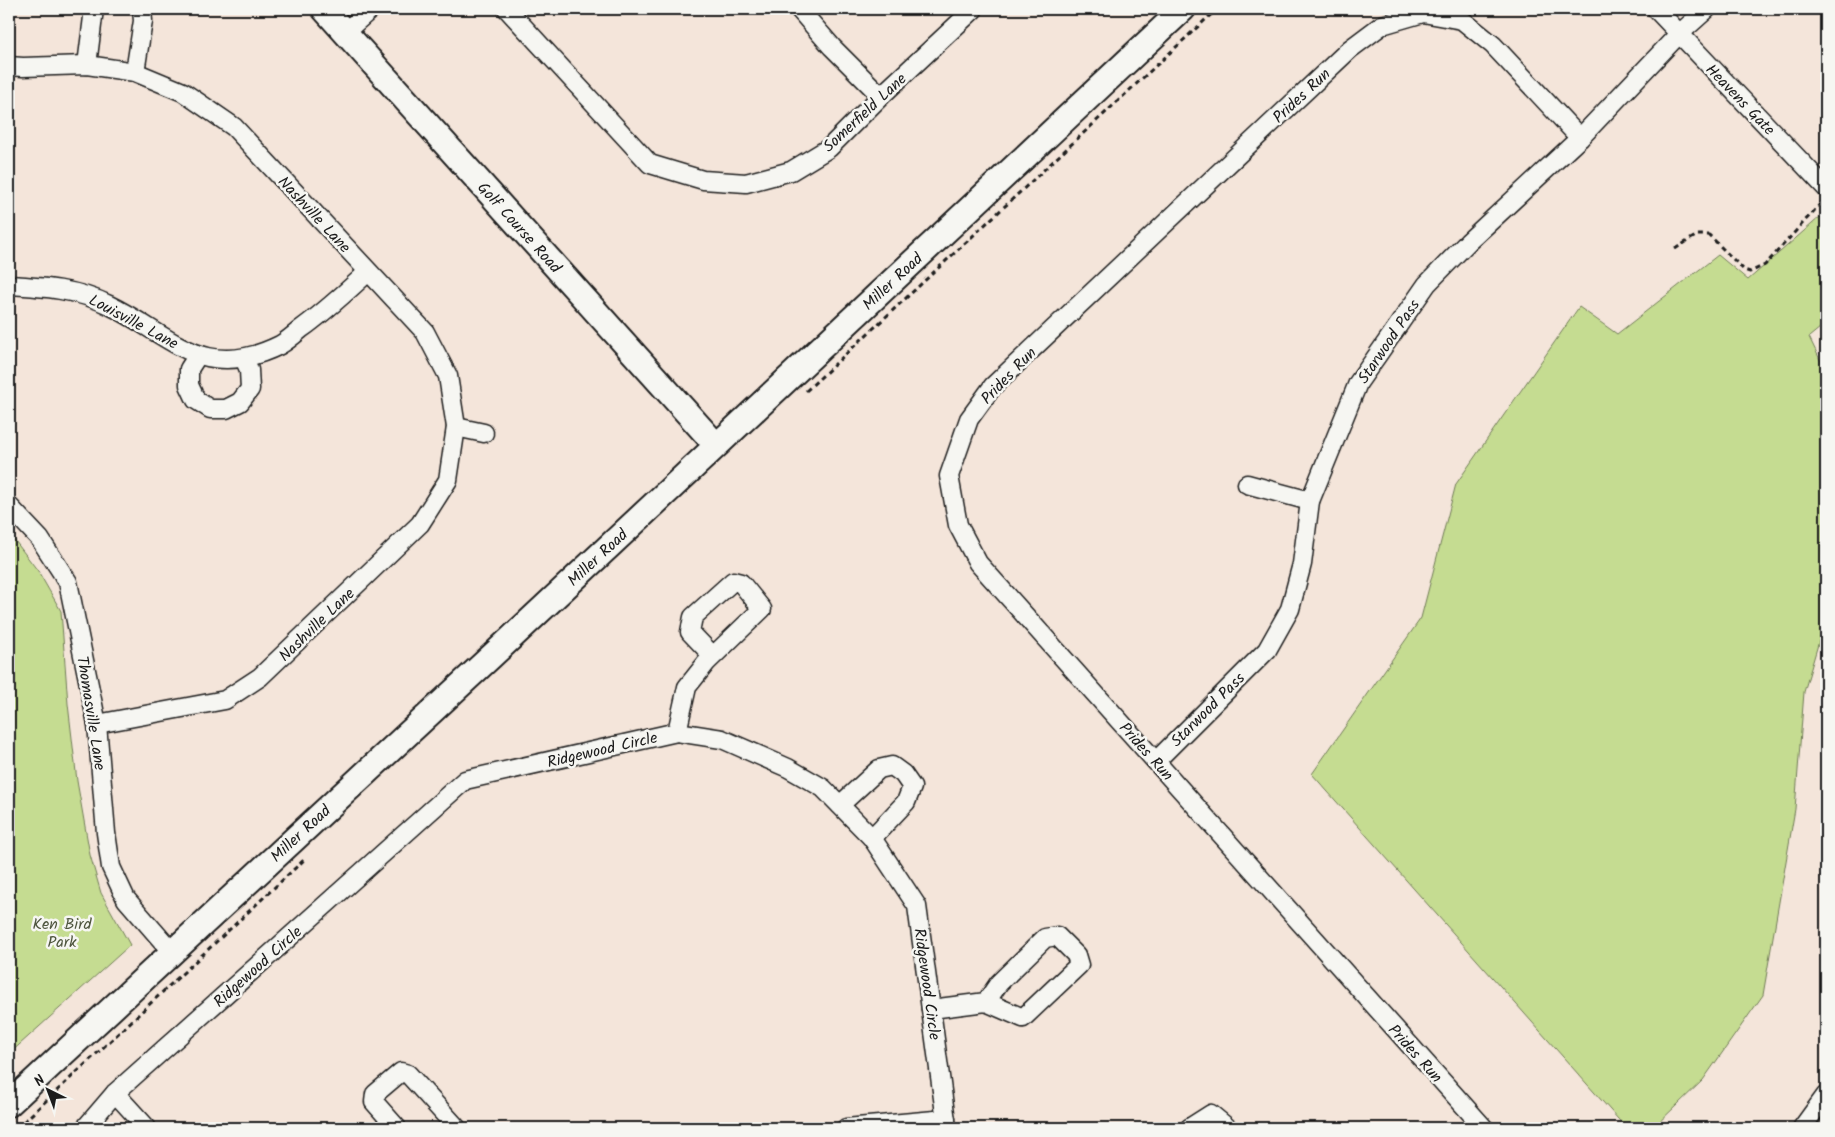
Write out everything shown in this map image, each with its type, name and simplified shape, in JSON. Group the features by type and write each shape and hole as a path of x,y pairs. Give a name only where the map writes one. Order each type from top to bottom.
{"street":[{"path":"87,65 94,9"},
{"path":"135,72 143,21 142,9"},
{"name":"Golf Course Road","path":"324,9 716,446"},
{"path":"345,32 371,9"},
{"name":"Somerfield Lane","path":"507,9 650,164 704,180 746,183 791,171 829,148 880,96 974,9"},
{"path":"799,9 832,47 880,96"},
{"name":"Miller Road","path":"9,1104 1183,9"},
{"name":"Heavens Gate","path":"1656,9 1826,188"},
{"name":"Starwood Pass","path":"1156,761 1267,650 1290,609 1302,564 1310,501 1358,382 1427,284 1468,242 1580,138 1679,34 1707,9"},
{"name":"Prides Run","path":"1484,1128 978,563 958,525 949,476 969,419 993,386 1350,49 1382,25 1423,13 1462,20 1493,46 1580,138"},
{"name":"Nashville Lane","path":"9,66 87,65 135,72 183,92 234,126 425,332 448,376 456,427 448,480 420,524 260,677 225,700 97,724"},
{"name":"Louisville Lane","path":"9,285 51,288 82,294 109,305 198,355 220,360 244,358 281,344 318,317 368,272"},
{"name":"Louisville Lane","path":"198,355 189,369 189,385 196,400 210,409 226,410 240,402 250,389 249,370 244,358"},
{"path":"456,427 484,433"},
{"path":"1247,484 1310,501"},
{"name":"Thomasville Lane","path":"9,506 40,539 68,582 97,724 106,833 111,867 126,899 172,952"},
{"path":"677,732 687,687 713,656"},
{"name":"Ridgewood Circle","path":"85,1128 115,1093 465,780 677,732 722,739 788,768 824,788 872,838 917,906 946,1124"},
{"path":"840,805 880,769 892,766 902,774 912,787 906,802 872,838"},
{"path":"931,1009 986,1002 1023,1018 1080,965 1076,955 1058,936 1045,938 999,983 986,1002"},
{"path":"397,1128 374,1102 375,1094 400,1072 408,1074 457,1128"},
{"path":"115,1093 147,1128"},
{"path":"1802,1128 1826,1095"},
{"path":"1189,1128 1211,1114 1228,1128"},
{"path":"846,1128 946,1124"}],"path":[{"path":"1675,249 1697,235 1709,235 1744,270 1750,272 1765,264 1826,197"}],"green space":[{"path":"1820,217 1826,223 1826,323 1809,337 1826,372 1826,617 1804,692 1795,809 1763,995 1703,1080 1653,1128 1626,1128 1312,774 1421,618 1456,484 1579,307 1617,334 1718,255 1748,280"},
{"name":"Ken Bird Park","path":"9,533 38,571 61,611 68,704 77,781 90,855 101,893 130,945 9,1054"}]}
